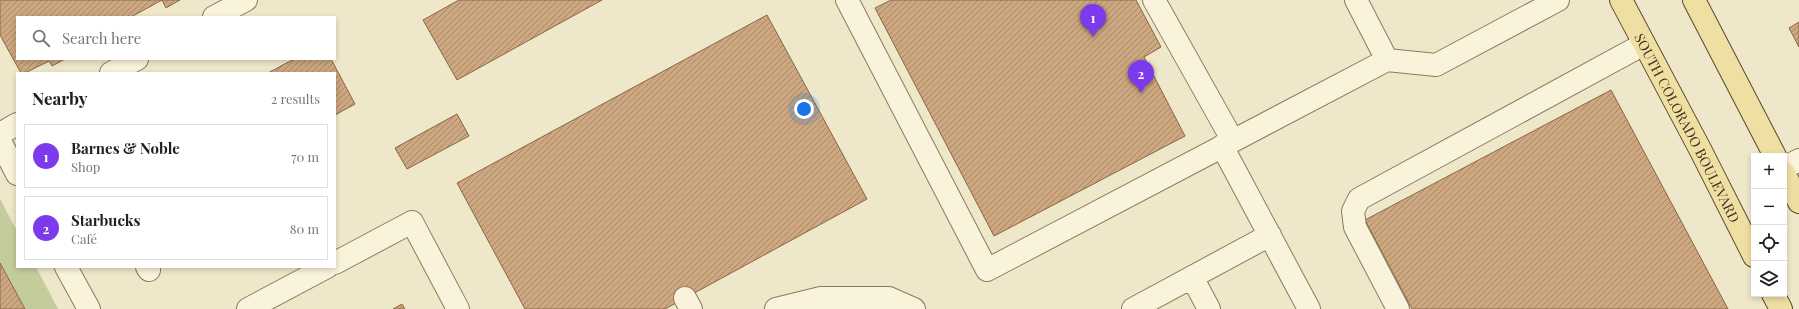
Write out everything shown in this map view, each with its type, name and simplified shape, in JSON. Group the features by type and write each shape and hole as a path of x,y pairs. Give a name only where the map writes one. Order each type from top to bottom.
{"main road":[{"name":"SOUTH COLORADO BOULEVARD","path":"1621,0 1751,250"},
{"path":"1694,0 1773,153"},
{"path":"1787,179 1799,202"},
{"path":"1774,297 1780,309"}],"street":[{"path":"216,16 246,0"},
{"path":"847,0 987,270 1387,60 1436,65 1558,0"},
{"path":"1356,0 1387,60"},
{"path":"1157,1 1228,143 1270,235 1309,309"},
{"path":"1398,309 1354,227 1353,211 1359,199 1644,44"},
{"path":"113,72 135,60"},
{"path":"0,134 16,125"},
{"path":"0,141 16,172"},
{"path":"1787,166 1799,160"},
{"path":"336,262 412,222 458,309"},
{"path":"1133,309 1270,235"},
{"path":"67,268 88,309"},
{"path":"248,309 325,268"},
{"path":"1192,277 1209,309"},
{"path":"776,309 821,298 889,298 914,309"}],"green space":[{"path":"0,199 16,229 16,268 37,268 58,309 0,309"}],"building":[{"path":"0,0 162,0 133,16 16,16 16,60 63,60 52,66 49,61 27,72 20,72 0,35"},
{"path":"162,0 180,0 166,8"},
{"path":"459,0 602,0 457,80 423,20"},
{"path":"891,0 1136,0 1161,47 1144,57 1185,136 994,236 875,8"},
{"path":"767,15 867,199 665,309 525,309 457,183"},
{"path":"1799,22 1799,47 1789,28"},
{"path":"292,60 332,60 355,104 336,114 336,72 270,72"},
{"path":"1611,90 1728,309 1412,309 1365,220"},
{"path":"457,114 469,136 407,169 395,148"},
{"path":"0,263 25,309 0,309"},
{"path":"402,304 405,309 393,309"}],"place":[{"name":"Barnes & Noble","path":"1093,37"},
{"name":"Starbucks","path":"1141,93"}]}
